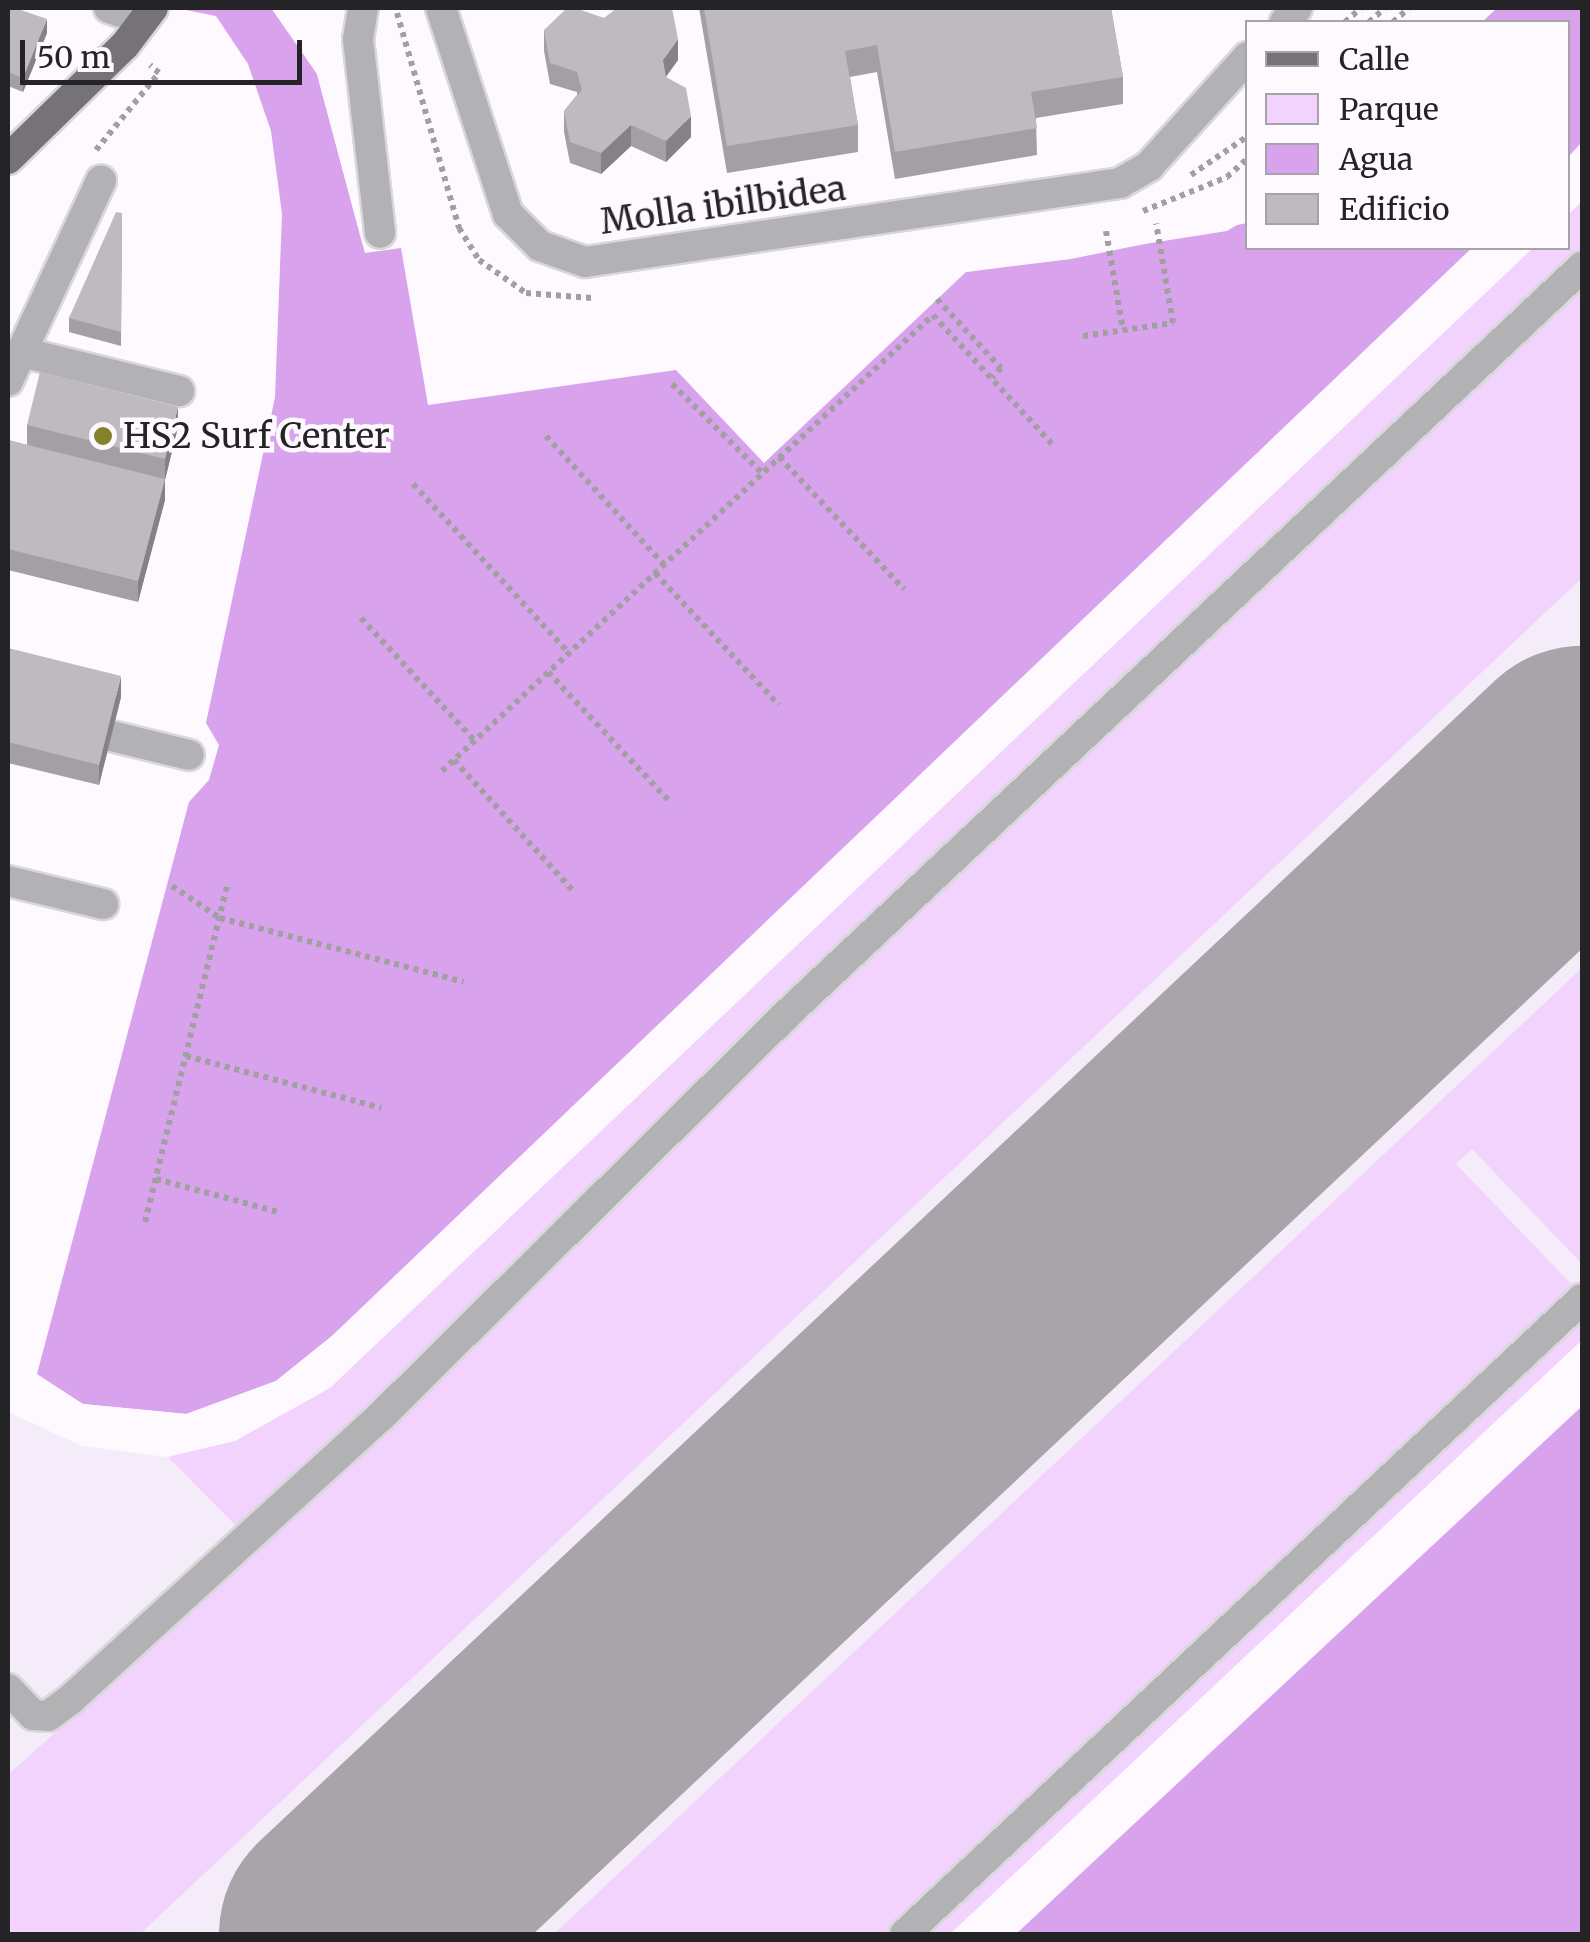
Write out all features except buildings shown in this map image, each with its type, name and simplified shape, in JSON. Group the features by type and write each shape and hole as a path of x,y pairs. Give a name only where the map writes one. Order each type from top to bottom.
{"main road":[{"path":"8,159 135,53 153,8"}],"street":[{"path":"363,8 358,39 380,233"},
{"name":"Molla ibilbidea","path":"441,8 508,214 540,246 585,262 1120,183 1136,177 1245,60"},
{"path":"8,381 101,180"},
{"path":"8,1689 33,1716 48,1716 71,1699 380,1417 786,1014 1582,267"},
{"path":"21,352 179,392"},
{"path":"112,736 189,756"},
{"path":"8,881 102,904"},
{"path":"905,1934 1582,1299"}],"path":[{"path":"101,180 93,154 159,73 135,53"},
{"path":"1183,181 1245,138"},
{"path":"1083,336 1173,323 1156,223"},
{"path":"1106,231 1123,330"},
{"path":"937,299 1001,368 992,378"},
{"path":"442,771 933,314 1053,445"},
{"path":"672,384 762,474"},
{"path":"546,436 664,565"},
{"path":"779,458 904,589"},
{"path":"413,484 568,653"},
{"path":"654,574 779,705"},
{"path":"361,618 475,740"},
{"path":"548,672 671,803"},
{"path":"454,760 575,892"},
{"path":"145,1222 228,882"},
{"path":"172,886 220,918 464,982"},
{"path":"186,1056 380,1108"},
{"path":"156,1179 278,1212"}],"shaded area":[{"path":"1582,201 1582,1340 950,1934 8,1934 8,1412 82,1446 167,1457 235,1441 330,1388 1531,250 1570,250 1570,213"}],"green space":[{"path":"1582,201 1582,248 242,1532 168,1457 235,1441 330,1388 1531,250 1570,250 1570,213"},
{"path":"1582,277 1582,578 140,1934 8,1934 8,1775 245,1562 1214,623"},
{"path":"1582,968 1582,1264 1472,1149 1456,1164 1574,1287 885,1934 554,1934"},
{"path":"1582,1312 1582,1340 950,1934 919,1934"}],"water":[{"path":"176,8 271,8 282,17 317,74 365,253 401,248 428,405 676,370 764,463 966,272 1071,259 1245,223 1245,250 1470,250 332,1336 276,1381 187,1414 83,1404 37,1374 189,802 209,780 219,745 206,723 275,397 282,214 271,131 248,64 216,16"},
{"path":"1497,8 1582,8 1582,142 1570,155 1570,20 1484,20"},
{"path":"1582,1406 1582,1934 1016,1934"}],"pier":[{"path":"271,8 286,14 321,73 365,254 317,74"},
{"path":"1245,219 1227,231 966,272 971,266"},
{"path":"1470,250 1475,250 335,1340 279,1385 188,1419 136,1417 81,1408 33,1377 83,1404 186,1414 276,1381 332,1336"},
{"path":"1582,1401 1582,1406 1011,1934 1013,1931"}],"runway":[{"path":"346,1934 1582,773"}],"place":[{"name":"HS2 Surf Center","path":"103,436"}]}
